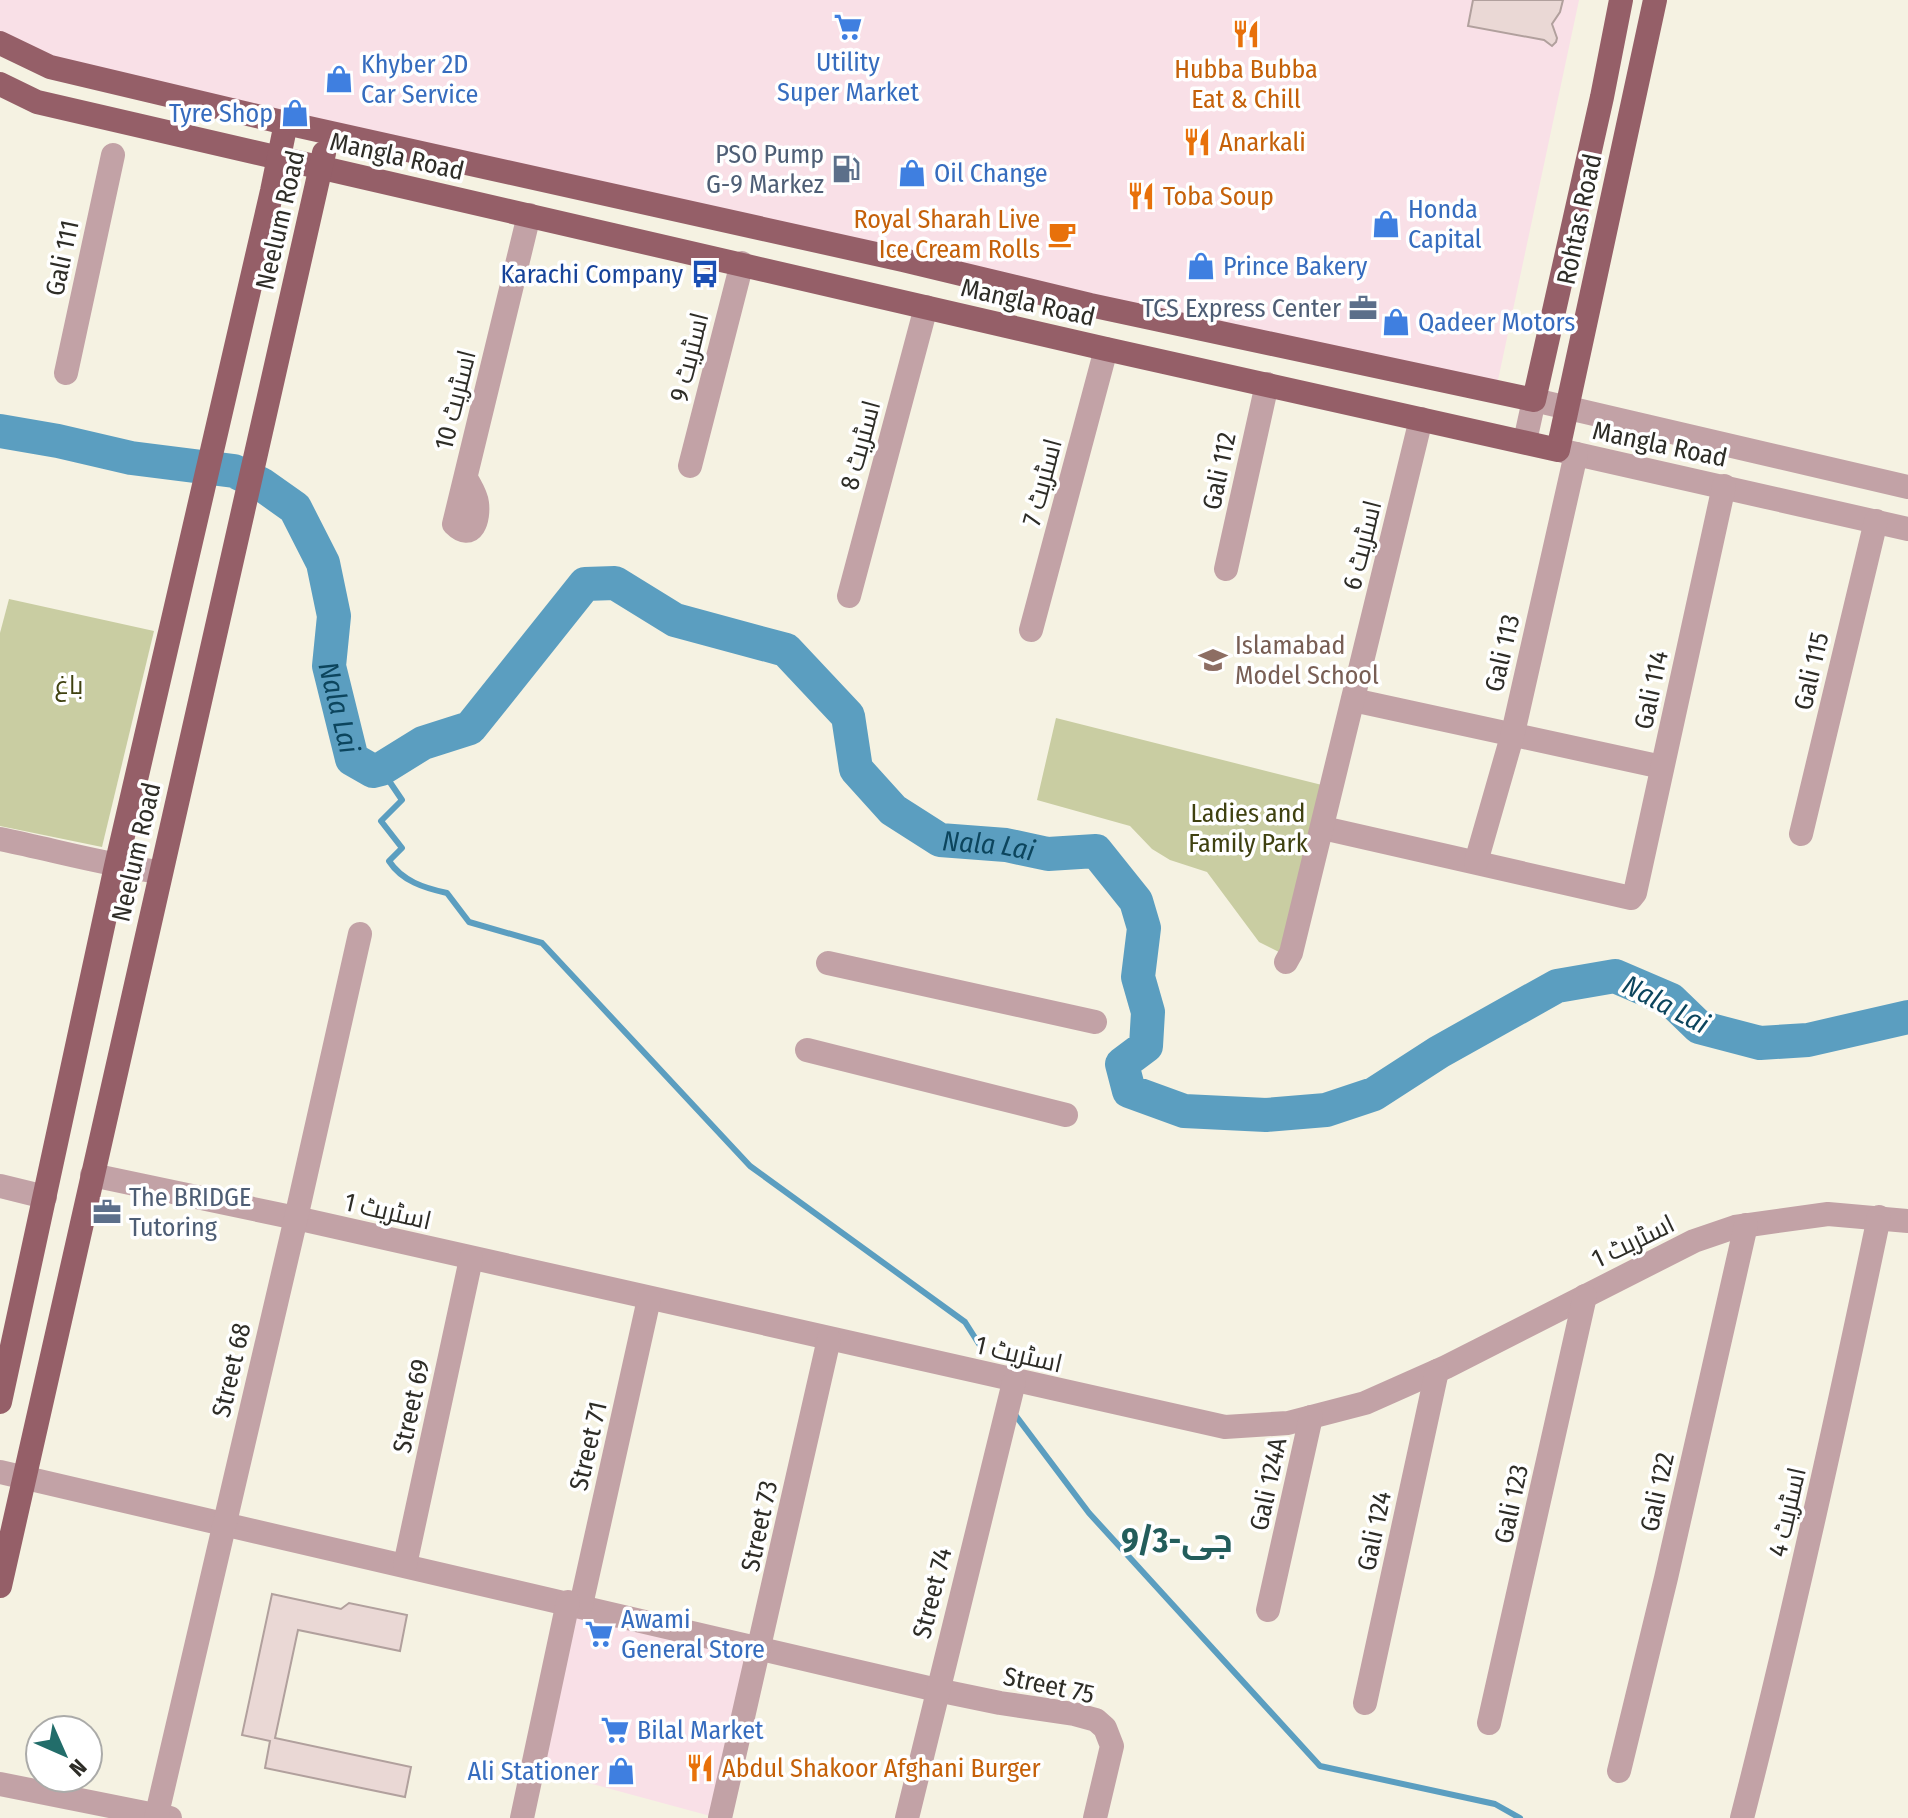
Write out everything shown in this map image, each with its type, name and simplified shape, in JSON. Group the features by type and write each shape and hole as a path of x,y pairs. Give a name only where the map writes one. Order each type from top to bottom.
{"main road":[{"name":"Rohtas Road","path":"1534,400 1621,0"},
{"name":"Rohtas Road","path":"1567,452 1568,408 1655,0"},
{"name":"Mangla Road","path":"0,43 50,67 286,123 903,260 1090,305 1534,400"},
{"name":"Mangla Road","path":"0,84 37,102 1567,452"},
{"name":"Neelum Road","path":"0,1402 116,866 286,123"},
{"name":"Neelum Road","path":"0,1586 233,548 330,132"}],"street":[{"name":"Gali 111","path":"66,373 113,155"},
{"name":"اسٹریٹ 10","path":"466,478 477,502 478,519 467,531 454,524 529,215"},
{"name":"اسٹریٹ 9","path":"690,466 742,263"},
{"name":"اسٹریٹ 8","path":"849,596 926,307"},
{"name":"اسٹریٹ 7","path":"1031,630 1106,349"},
{"name":"Gali 112","path":"1226,569 1267,384"},
{"name":"Mangla Road","path":"1534,400 1908,487"},
{"path":"1525,441 1534,400"},
{"name":"اسٹریٹ 6","path":"1286,962 1291,953 1323,828 1421,419"},
{"name":"Mangla Road","path":"1567,452 1908,529"},
{"name":"Gali 113","path":"1476,862 1513,733 1567,452"},
{"name":"Gali 114","path":"1476,862 1625,897 1631,898 1635,893 1724,486"},
{"name":"Gali 115","path":"1801,834 1876,521"},
{"path":"1353,700 1662,767"},
{"path":"1323,828 1476,862"},
{"path":"0,839 116,866 160,872"},
{"name":"Street 68","path":"161,1817 223,1525 360,934"},
{"path":"828,963 1095,1022"},
{"path":"807,1050 1066,1115"},
{"name":"اسٹریٹ 1","path":"92,1175 1225,1427 1288,1423 1365,1403 1437,1371 1694,1241 1746,1225 1828,1214 1908,1221"},
{"path":"0,1186 45,1197"},
{"name":"اسٹریٹ 4","path":"1742,1818 1818,1504 1879,1217"},
{"name":"Gali 122","path":"1619,1771 1746,1225"},
{"name":"Street 69","path":"405,1565 471,1259"},
{"name":"Gali 123","path":"1489,1723 1585,1296"},
{"name":"Street 71","path":"522,1818 649,1299"},
{"name":"Street 73","path":"720,1818 829,1339"},
{"name":"Gali 124","path":"1365,1703 1437,1371"},
{"name":"Street 74","path":"907,1818 1014,1382"},
{"name":"Gali 124A","path":"1268,1610 1311,1417"},
{"name":"Street 75","path":"0,1472 937,1690 1096,1720 1105,1728 1112,1746 1095,1818"},
{"path":"0,1784 161,1817"}],"shaded area":[{"path":"0,0 1579,0 1495,394 0,53"},
{"name":"Bilal Market","path":"575,1612 750,1655 714,1817 537,1769"}],"green space":[{"name":"باغ","path":"9,599 154,631 102,847 0,826 0,633"},
{"name":"Ladies and Family Park","path":"1056,718 1322,785 1281,953 1259,942 1207,872 1170,860 1152,849 1130,826 1037,800"}],"building":[{"path":"1473,0 1563,0 1552,24 1556,42 1552,46 1544,40 1468,26"},
{"path":"272,1594 341,1609 349,1603 407,1615 400,1651 298,1630 275,1738 411,1767 405,1797 265,1768 270,1741 242,1735"}],"waterway":[{"name":"Nala Lai","path":"0,431 131,458 234,471 261,484 295,508 323,563 334,616 329,666 352,759 373,771 423,743 470,728 585,584 615,583 675,620 786,650 848,716 856,769 893,810 940,840 1006,845 1048,854 1096,851 1136,901 1144,928 1138,977 1148,1012 1146,1046 1122,1064 1129,1091 1184,1111 1266,1115 1326,1110 1374,1094 1439,1052 1557,986 1615,976 1671,1000 1699,1027 1760,1043 1808,1040 1908,1017"},
{"path":"381,769 402,800 381,821 402,848 389,861 400,874 422,886 447,893 469,922 542,943 750,1166 965,1322 979,1344"},
{"path":"1013,1412 1089,1513 1320,1766 1495,1804 1520,1818"}],"place":[{"name":"Utility Super Market","path":"848,27"},
{"name":"Hubba Bubba Eat & Chill","path":"1246,34"},
{"name":"Khyber 2D Car Service","path":"339,79"},
{"name":"Tyre Shop","path":"295,113"},
{"name":"Anarkali","path":"1197,142"},
{"name":"PSO Pump G-9 Markez","path":"846,169"},
{"name":"Oil Change","path":"912,173"},
{"name":"Toba Soup","path":"1141,196"},
{"name":"Honda Capital","path":"1386,224"},
{"name":"Royal Sharah Live Ice Cream Rolls","path":"1062,234"},
{"name":"Prince Bakery","path":"1201,266"},
{"name":"Karachi Company","path":"705,274"},
{"name":"TCS Express Center","path":"1363,308"},
{"name":"Qadeer Motors","path":"1396,322"},
{"name":"Islamabad Model School","path":"1213,660"},
{"name":"The BRIDGE Tutoring","path":"107,1212"},
{"name":"Awami General Store","path":"599,1634"},
{"name":"Bilal Market","path":"615,1730"},
{"name":"Abdul Shakoor Afghani Burger","path":"700,1768"},
{"name":"Ali Stationer","path":"621,1771"}],"district":[{"name":"جی-9/3","path":"1177,1540"}]}
